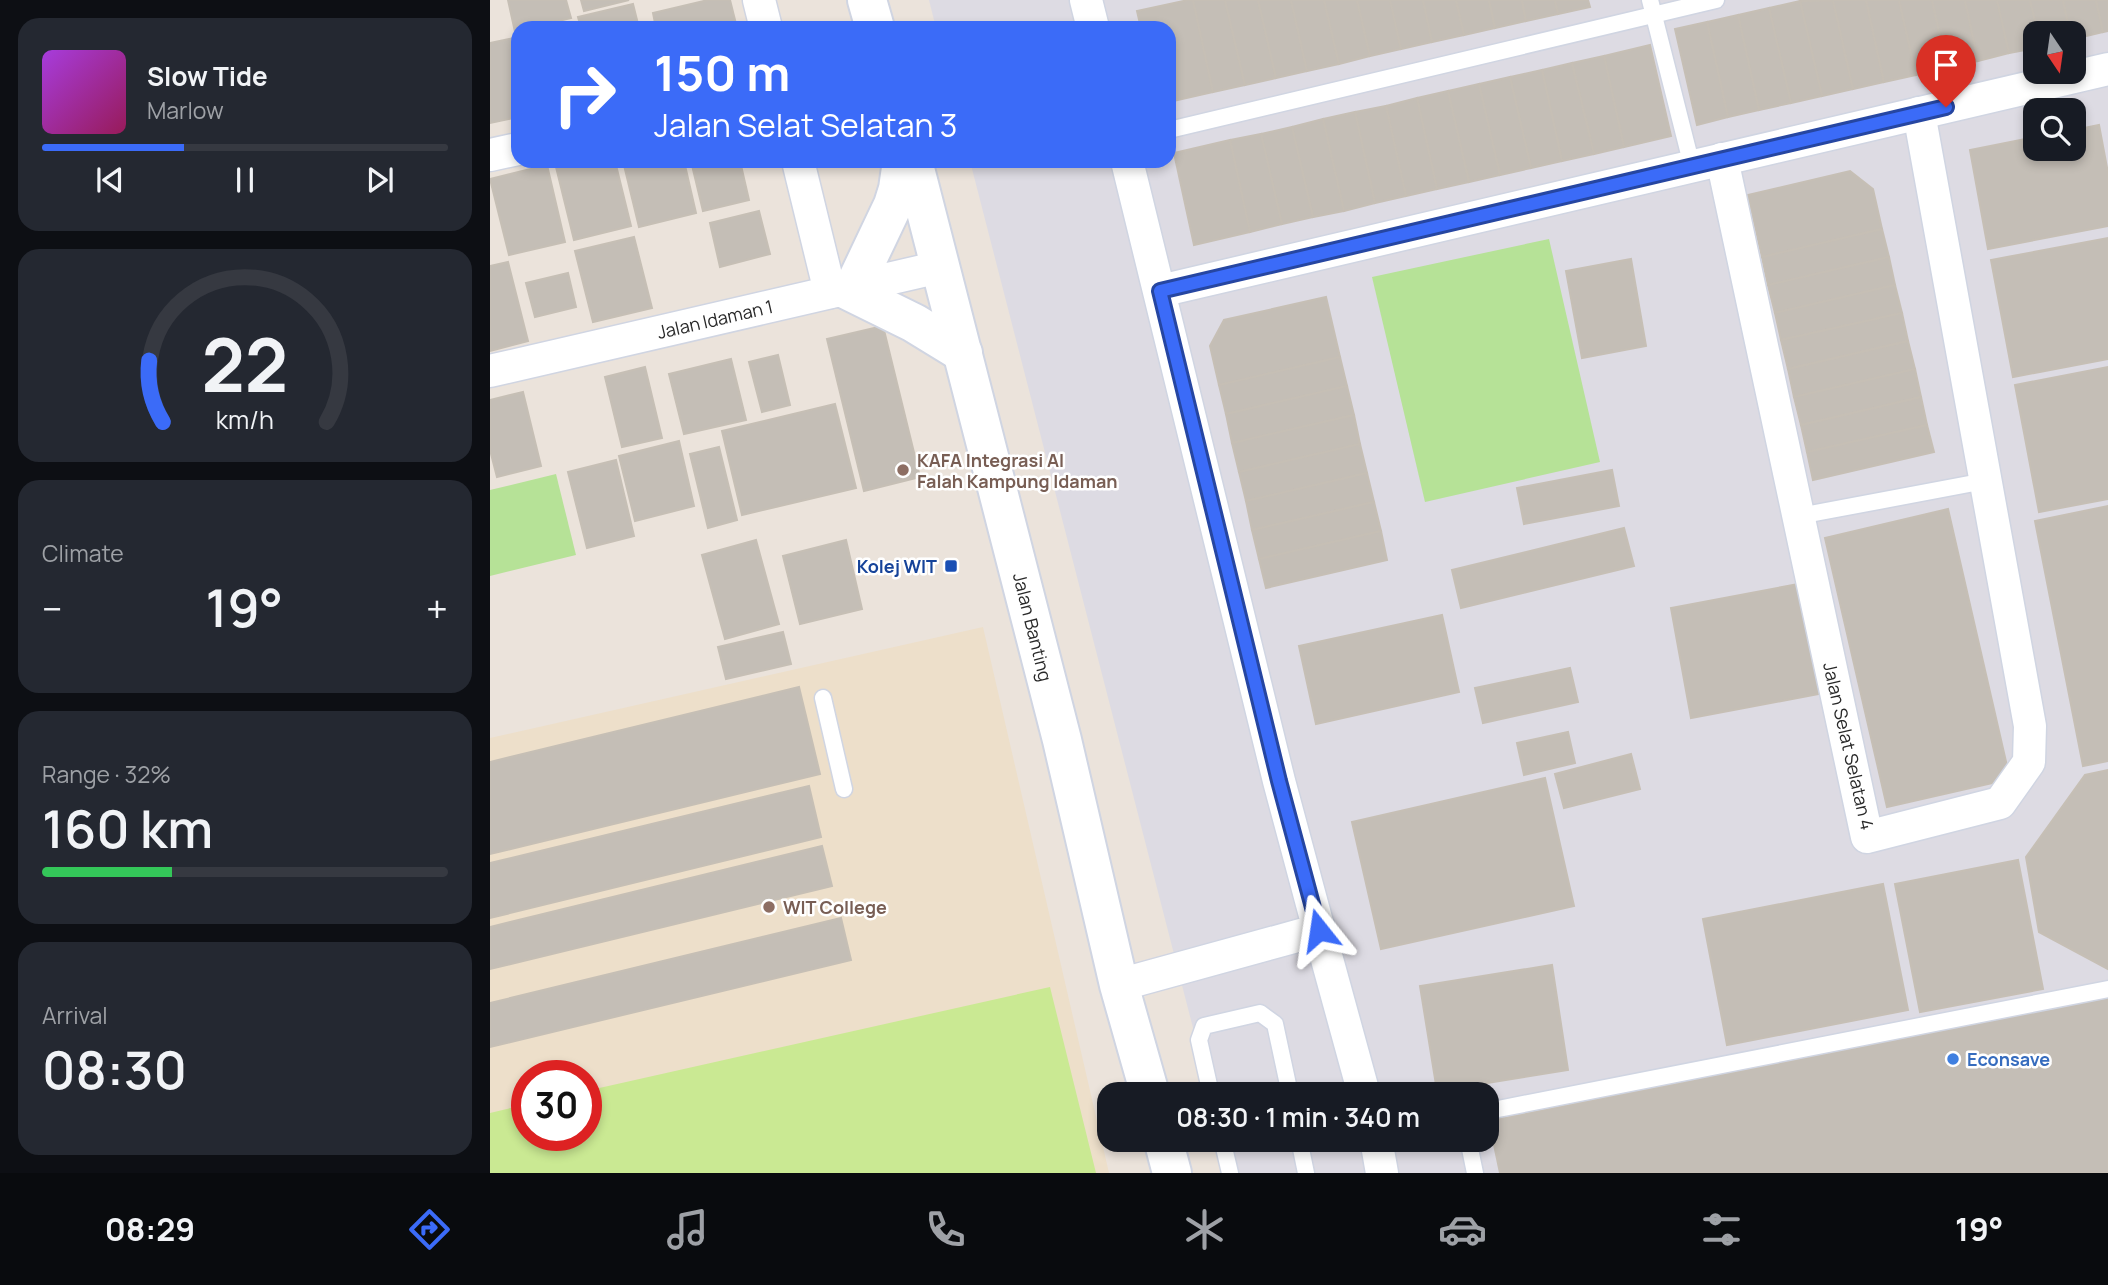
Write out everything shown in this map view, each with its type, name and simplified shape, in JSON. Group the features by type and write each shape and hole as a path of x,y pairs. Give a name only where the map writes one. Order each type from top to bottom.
{"main road":[{"path":"867,0 873,21"},
{"path":"901,168 893,205 843,289 895,312 963,353"},
{"name":"Jalan Banting","path":"915,168 1062,740 1119,985 1147,1082"},
{"path":"1166,1152 1172,1173"}],"street":[{"path":"759,0 764,21"},
{"path":"1086,0 1091,21"},
{"path":"1160,291 2108,68"},
{"name":"Jalan Selat Selatan 4","path":"1707,163 1799,516 1867,837 2000,803 2029,762 2030,726 1919,113"},
{"path":"490,155 511,150"},
{"path":"800,168 843,289"},
{"path":"1129,168 1279,781 1361,1082"},
{"name":"Jalan Idaman 1","path":"490,371 940,267"},
{"path":"1119,985 1319,930"},
{"path":"1378,1152 1382,1173"}],"lane":[{"path":"1176,128 1652,7 1716,0"},
{"path":"1652,7 1707,163"},
{"path":"1799,516 1985,481"},
{"path":"822,698 844,789"},
{"path":"1499,1109 2108,989"},
{"path":"1208,1082 1199,1040 1204,1026 1260,1013 1275,1024 1287,1082"},
{"path":"1225,1152 1230,1173"},
{"path":"1302,1152 1306,1173"},
{"path":"1471,1152 1475,1173"}],"shaded area":[{"path":"929,0 2108,0 2108,1173 1230,1173 1224,1152 1499,1152 1499,1082 1207,1082 972,168 1176,168 1176,21 934,21"},
{"name":"WIT College","path":"983,627 1097,1121 1097,1152 1104,1152 1109,1173 490,1173 490,738"}],"green space":[{"path":"1549,239 1600,462 1425,502 1372,277"},
{"path":"556,474 576,555 490,576 490,490"},
{"path":"1050,987 1096,1173 490,1173 490,1113 511,1108 511,1151 602,1151 602,1087"}],"building":[{"path":"508,0 566,0 571,18 559,21 513,21"},
{"path":"581,0 629,0 584,11"},
{"path":"708,0 730,0 735,21 655,21 653,13"},
{"path":"1193,0 1213,92 1176,100 1176,21 1139,21 1137,11"},
{"path":"1193,0 1225,0 1245,85 1213,92"},
{"path":"1225,0 1258,0 1276,78 1245,85"},
{"path":"1258,0 1291,0 1307,71 1276,78"},
{"path":"1291,0 1324,0 1339,64 1307,71"},
{"path":"1324,0 1357,0 1370,56 1339,64"},
{"path":"1357,0 1390,0 1401,49 1370,56"},
{"path":"1390,0 1423,0 1432,42 1401,49"},
{"path":"1423,0 1456,0 1464,35 1432,42"},
{"path":"1456,0 1489,0 1495,28 1464,35"},
{"path":"1489,0 1522,0 1526,21 1495,28"},
{"path":"1522,0 1555,0 1558,14 1526,21"},
{"path":"1555,0 1588,0 1590,7 1558,14"},
{"path":"1833,0 1853,89 1822,96 1800,1"},
{"path":"1833,0 1866,0 1884,82 1853,89"},
{"path":"1866,0 1899,0 1916,75 1884,82"},
{"path":"1899,0 1932,0 1947,67 1916,75"},
{"path":"1932,0 1965,0 1978,61 1947,67"},
{"path":"1965,0 1997,0 2009,53 1978,61"},
{"path":"1997,0 2030,0 2035,21 2023,21 2023,50 2009,53"},
{"path":"2030,0 2063,0 2067,21 2035,21"},
{"path":"2063,0 2096,0 2103,32 2086,36 2086,21 2067,21"},
{"path":"2096,0 2108,0 2108,31 2103,32"},
{"path":"1800,1 1822,96 1791,103 1769,8"},
{"path":"633,4 637,21 579,21 578,17"},
{"path":"1769,8 1791,103 1759,110 1738,15"},
{"path":"1738,15 1759,110 1728,117 1707,22"},
{"path":"1707,22 1728,117 1697,125 1675,29"},
{"path":"511,39 511,118 490,123 490,43"},
{"path":"1650,45 1671,136 1624,147 1604,56"},
{"path":"1604,56 1624,147 1594,154 1572,63"},
{"path":"1572,63 1594,154 1562,161 1542,70"},
{"path":"1542,70 1562,161 1531,168 1510,77"},
{"path":"1510,77 1531,168 1500,175 1479,84"},
{"path":"1479,84 1500,175 1469,182 1448,91"},
{"path":"1448,91 1469,182 1437,189 1417,98"},
{"path":"1417,98 1437,189 1406,196 1386,106"},
{"path":"1386,106 1406,196 1375,203 1355,112"},
{"path":"1355,112 1375,203 1344,211 1323,119"},
{"path":"1323,119 1344,211 1313,217 1292,127"},
{"path":"2099,125 2108,173 2108,226 1988,249 1970,150 2023,139 2023,161 2086,161 2086,128"},
{"path":"1292,127 1313,217 1282,224 1261,134"},
{"path":"1261,134 1282,224 1250,232 1230,140"},
{"path":"1230,140 1250,232 1194,245 1176,153"},
{"path":"535,168 548,168 565,242 509,255 490,179"},
{"path":"556,168 617,168 631,226 574,240"},
{"path":"625,168 686,168 696,213 639,227"},
{"path":"693,168 742,168 749,200 703,211"},
{"path":"1850,171 1873,189 1882,229 1762,257 1748,195"},
{"path":"759,211 770,254 720,267 710,223"},
{"path":"1882,229 1889,257 1768,285 1762,257"},
{"path":"634,237 652,308 593,322 575,251"},
{"path":"2108,238 2108,359 2013,377 1991,260"},
{"path":"1889,257 1895,285 1775,313 1768,285"},
{"path":"1631,259 1646,346 1582,358 1566,271"},
{"path":"508,262 528,341 490,351 490,266"},
{"path":"568,273 576,307 535,317 526,283"},
{"path":"1895,285 1902,313 1781,340 1775,313"},
{"path":"1326,297 1340,357 1219,385 1210,346 1224,320"},
{"path":"1902,313 1908,341 1788,369 1781,340"},
{"path":"883,326 920,477 864,491 827,339"},
{"path":"1908,341 1915,369 1794,397 1788,369"},
{"path":"778,355 790,405 762,412 749,362"},
{"path":"1340,357 1347,386 1226,414 1219,385"},
{"path":"731,359 746,420 684,434 669,374"},
{"path":"645,367 662,438 622,447 605,377"},
{"path":"2108,367 2108,499 2039,512 2015,385"},
{"path":"1915,369 1921,397 1801,425 1794,397"},
{"path":"1347,386 1354,415 1232,443 1226,414"},
{"path":"523,392 541,466 497,477 490,450 490,400"},
{"path":"1921,397 1927,425 1807,452 1801,425"},
{"path":"835,404 856,488 742,515 722,431"},
{"path":"1354,415 1360,444 1239,472 1232,443"},
{"path":"1927,425 1934,452 1813,480 1807,452"},
{"path":"679,441 694,506 635,521 619,456"},
{"path":"1360,444 1367,473 1246,501 1239,472"},
{"path":"719,447 737,520 708,528 690,454"},
{"path":"616,460 634,536 587,548 568,472"},
{"path":"1612,470 1619,506 1524,524 1517,488"},
{"path":"1367,473 1374,502 1252,530 1246,501"},
{"path":"1374,502 1381,531 1259,559 1252,530"},
{"path":"2108,506 2108,761 2083,766 2035,521"},
{"path":"1948,509 2010,779 1887,807 1825,538"},
{"path":"1624,528 1634,566 1461,608 1452,570"},
{"path":"1381,531 1387,560 1266,588 1259,559"},
{"path":"756,540 779,624 725,639 702,555"},
{"path":"846,540 862,609 800,624 783,556"},
{"path":"1804,583 1824,693 1691,718 1671,608"},
{"path":"1442,615 1459,692 1316,724 1299,646"},
{"path":"783,632 791,664 726,679 718,647"},
{"path":"1570,668 1578,702 1483,723 1475,688"},
{"path":"799,687 820,774 490,854 490,762"},
{"path":"1568,732 1575,763 1524,775 1517,743"},
{"path":"1631,754 1640,789 1564,808 1555,774"},
{"path":"2108,770 2108,969 2039,932 2026,857 2085,775"},
{"path":"1545,778 1574,906 1381,949 1352,822"},
{"path":"809,786 821,837 490,918 490,863"},
{"path":"822,846 832,886 490,969 490,927"},
{"path":"2018,860 2043,989 1920,1012 1895,884"},
{"path":"1883,884 1908,1010 1727,1045 1703,919"},
{"path":"841,918 851,960 490,1047 490,1003"},
{"path":"1552,965 1568,1070 1493,1082 1436,1082 1420,986"},
{"name":"Econsave","path":"2108,997 2108,1173 1500,1173 1496,1152 1499,1152 1499,1119"}],"place":[{"name":"KAFA Integrasi Al Falah Kampung Idaman","path":"903,470"},
{"name":"Kolej WIT","path":"951,566"},
{"name":"WIT College","path":"769,907"},
{"name":"Econsave","path":"1953,1059"}],"route":[{"path":"1319,930 1279,781 1160,291 1946,107"}]}
